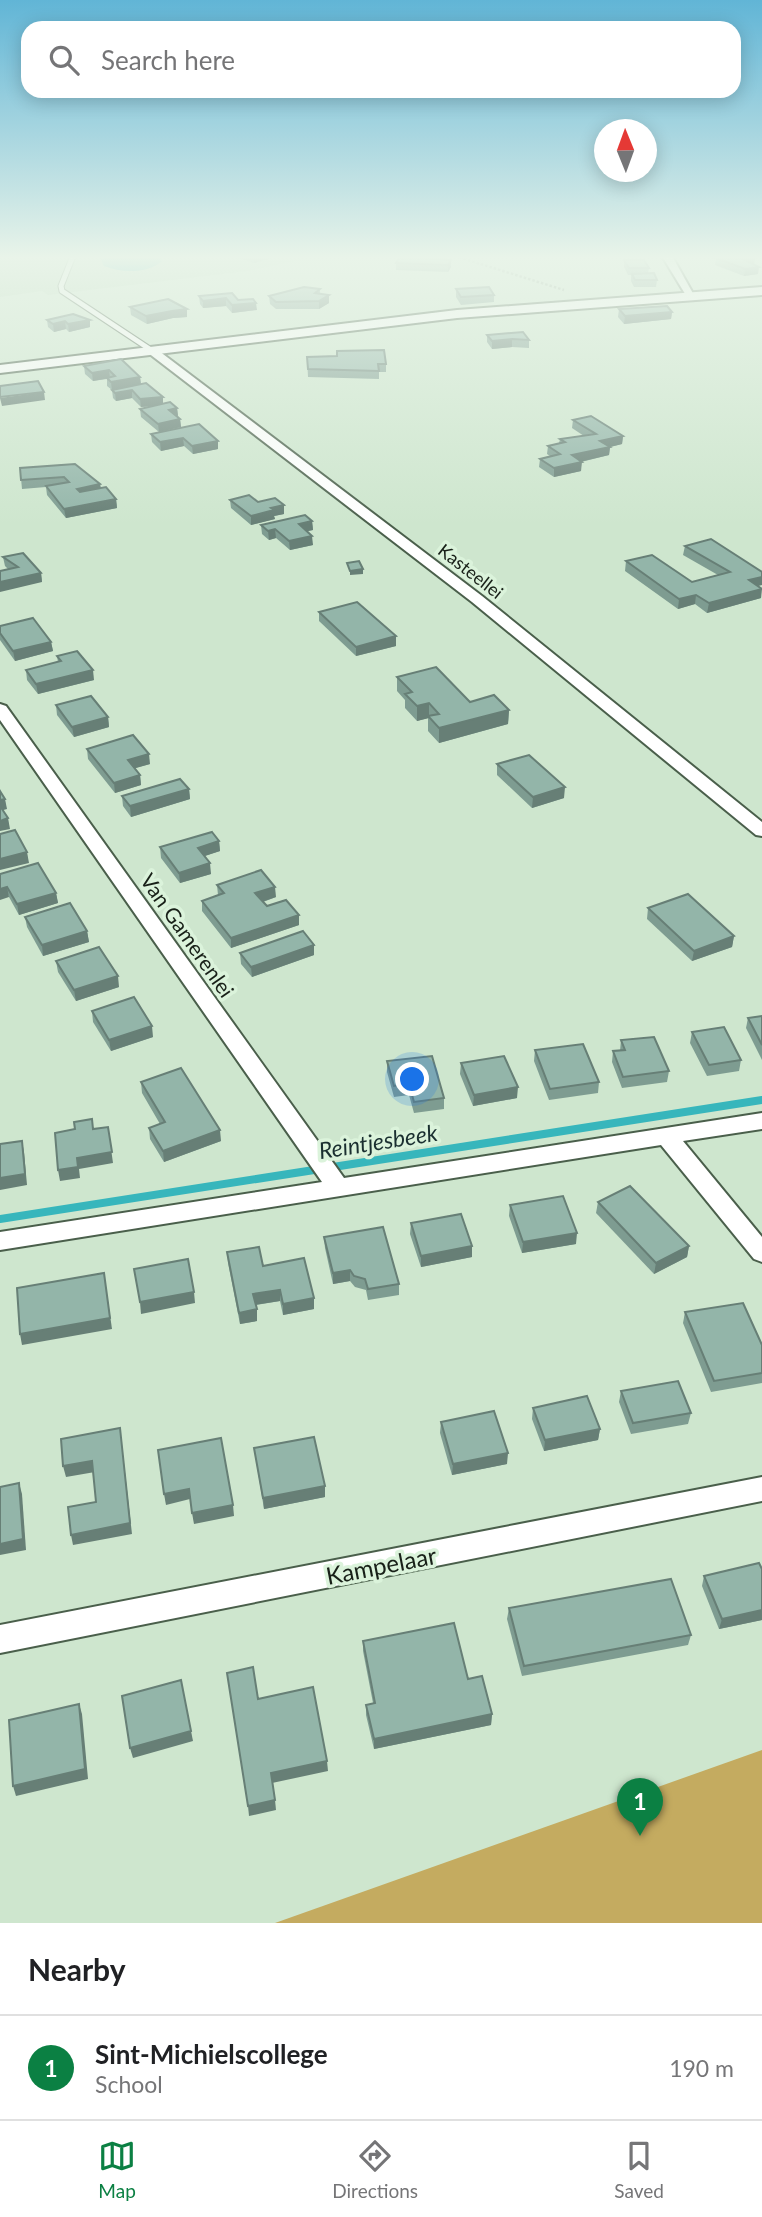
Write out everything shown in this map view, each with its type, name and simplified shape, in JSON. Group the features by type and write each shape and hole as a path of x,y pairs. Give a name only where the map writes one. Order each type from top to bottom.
{"street":[{"path":"0,369 187,346"},
{"name":"Kasteellei","path":"151,350 477,599 762,831"},
{"name":"Van Gamerenlei","path":"0,709 338,1187"},
{"path":"0,1241 668,1138 762,1121"},
{"path":"668,1138 762,1253"},
{"name":"Kampelaar","path":"0,1639 762,1489"}],"lane":[{"path":"145,346 151,350"}],"shaded area":[{"path":"762,1750 762,1923 275,1923"}],"building":[{"path":"384,350 386,364 378,364 379,371 308,369 307,357 337,356 337,351"},
{"path":"121,359 140,377 111,382 107,378 115,376 109,370 92,373 84,366"},
{"path":"38,381 44,392 0,397 0,386"},
{"path":"146,383 163,397 140,399 132,390 115,393 112,390"},
{"path":"170,402 177,408 169,410 180,419 158,424 140,409"},
{"path":"591,416 623,436 600,441 610,447 572,455 582,462 554,468 540,459 560,454 548,446 565,442 560,439 596,434 573,420"},
{"path":"199,424 218,441 192,446 183,438 160,442 151,434"},
{"path":"75,464 100,484 77,489 80,492 106,487 116,499 64,509 46,486 69,482 64,477 21,480 20,468"},
{"path":"249,495 258,502 275,498 284,505 251,516 230,500"},
{"path":"305,515 312,521 299,524 312,536 289,541 275,529 268,531 261,525"},
{"path":"711,539 762,572 762,577 749,580 762,589 709,603 696,595 679,599 626,561 652,555 692,582 730,572 685,546"},
{"path":"23,553 41,573 0,582 0,571 18,567 3,557"},
{"path":"359,561 363,569 350,571 347,563"},
{"path":"357,602 396,636 356,647 319,612"},
{"path":"33,618 51,642 13,651 0,633 0,626"},
{"path":"77,651 93,670 36,684 26,670 61,661 57,656"},
{"path":"436,667 470,702 494,695 509,710 439,728 428,716 439,714 429,703 417,706 405,694 412,692 397,677"},
{"path":"91,696 108,717 72,727 56,705"},
{"path":"133,735 149,754 128,760 140,775 114,783 87,749"},
{"path":"529,755 565,787 533,797 497,764"},
{"path":"180,779 189,789 130,806 122,796"},
{"path":"0,806 8,818 0,821"},
{"path":"15,830 27,852 0,859 0,834"},
{"path":"212,832 219,841 198,848 210,863 179,873 160,847"},
{"path":"38,863 56,893 17,904 7,887 0,889 0,874"},
{"path":"261,870 275,887 255,893 267,906 286,900 299,915 231,938 202,901 224,893 217,885"},
{"path":"688,894 734,936 694,951 648,908"},
{"path":"70,903 87,931 42,945 25,917"},
{"path":"303,931 314,945 251,967 240,953"},
{"path":"99,947 118,976 74,990 56,961"},
{"path":"134,997 152,1026 109,1040 92,1011"},
{"path":"762,1016 762,1045 748,1018"},
{"path":"724,1027 741,1060 709,1065 692,1032"},
{"path":"654,1037 669,1071 623,1077 613,1051 625,1050 621,1040"},
{"path":"583,1044 599,1082 550,1089 535,1050"},
{"path":"432,1056 444,1098 414,1102 409,1084 394,1086 387,1061"},
{"path":"504,1056 518,1087 474,1095 461,1063"},
{"path":"181,1068 220,1130 163,1151 149,1128 165,1122 141,1082"},
{"path":"92,1119 93,1129 108,1127 112,1152 77,1158 78,1167 58,1170 55,1133 75,1129 74,1122"},
{"path":"22,1141 25,1174 0,1178 0,1144"},
{"path":"630,1186 689,1246 656,1263 598,1202"},
{"path":"563,1196 577,1233 523,1242 510,1205"},
{"path":"461,1214 472,1246 421,1256 411,1223"},
{"path":"383,1227 399,1284 368,1289 365,1279 354,1276 350,1270 333,1273 324,1237"},
{"path":"259,1247 263,1266 304,1258 314,1298 283,1304 280,1290 253,1294 257,1309 239,1313 227,1252"},
{"path":"188,1259 194,1292 140,1302 134,1269"},
{"path":"104,1273 110,1318 20,1334 17,1288"},
{"path":"743,1303 762,1345 762,1373 714,1381 685,1312"},
{"path":"678,1381 691,1413 633,1423 621,1391"},
{"path":"587,1396 600,1429 545,1440 533,1408"},
{"path":"494,1411 508,1453 453,1464 441,1422"},
{"path":"120,1428 130,1523 71,1535 68,1507 96,1502 92,1461 63,1466 61,1439"},
{"path":"314,1437 325,1486 263,1498 254,1448"},
{"path":"221,1438 233,1505 192,1513 189,1489 164,1494 158,1450"},
{"path":"19,1483 23,1539 0,1544 0,1487"},
{"path":"759,1563 762,1569 762,1610 722,1619 704,1576"},
{"path":"671,1579 691,1635 524,1666 509,1608"},
{"path":"454,1623 468,1679 482,1676 492,1714 374,1739 366,1705 375,1703 363,1641"},
{"path":"253,1667 258,1699 313,1687 327,1761 271,1773 275,1800 248,1806 227,1673"},
{"path":"181,1680 191,1731 130,1748 122,1696"},
{"path":"79,1704 85,1769 13,1786 9,1720"}],"waterway":[{"name":"Reintjesbeek","path":"0,1219 762,1100"}],"place":[{"name":"Sint-Michielscollege","path":"640,1836"}]}
